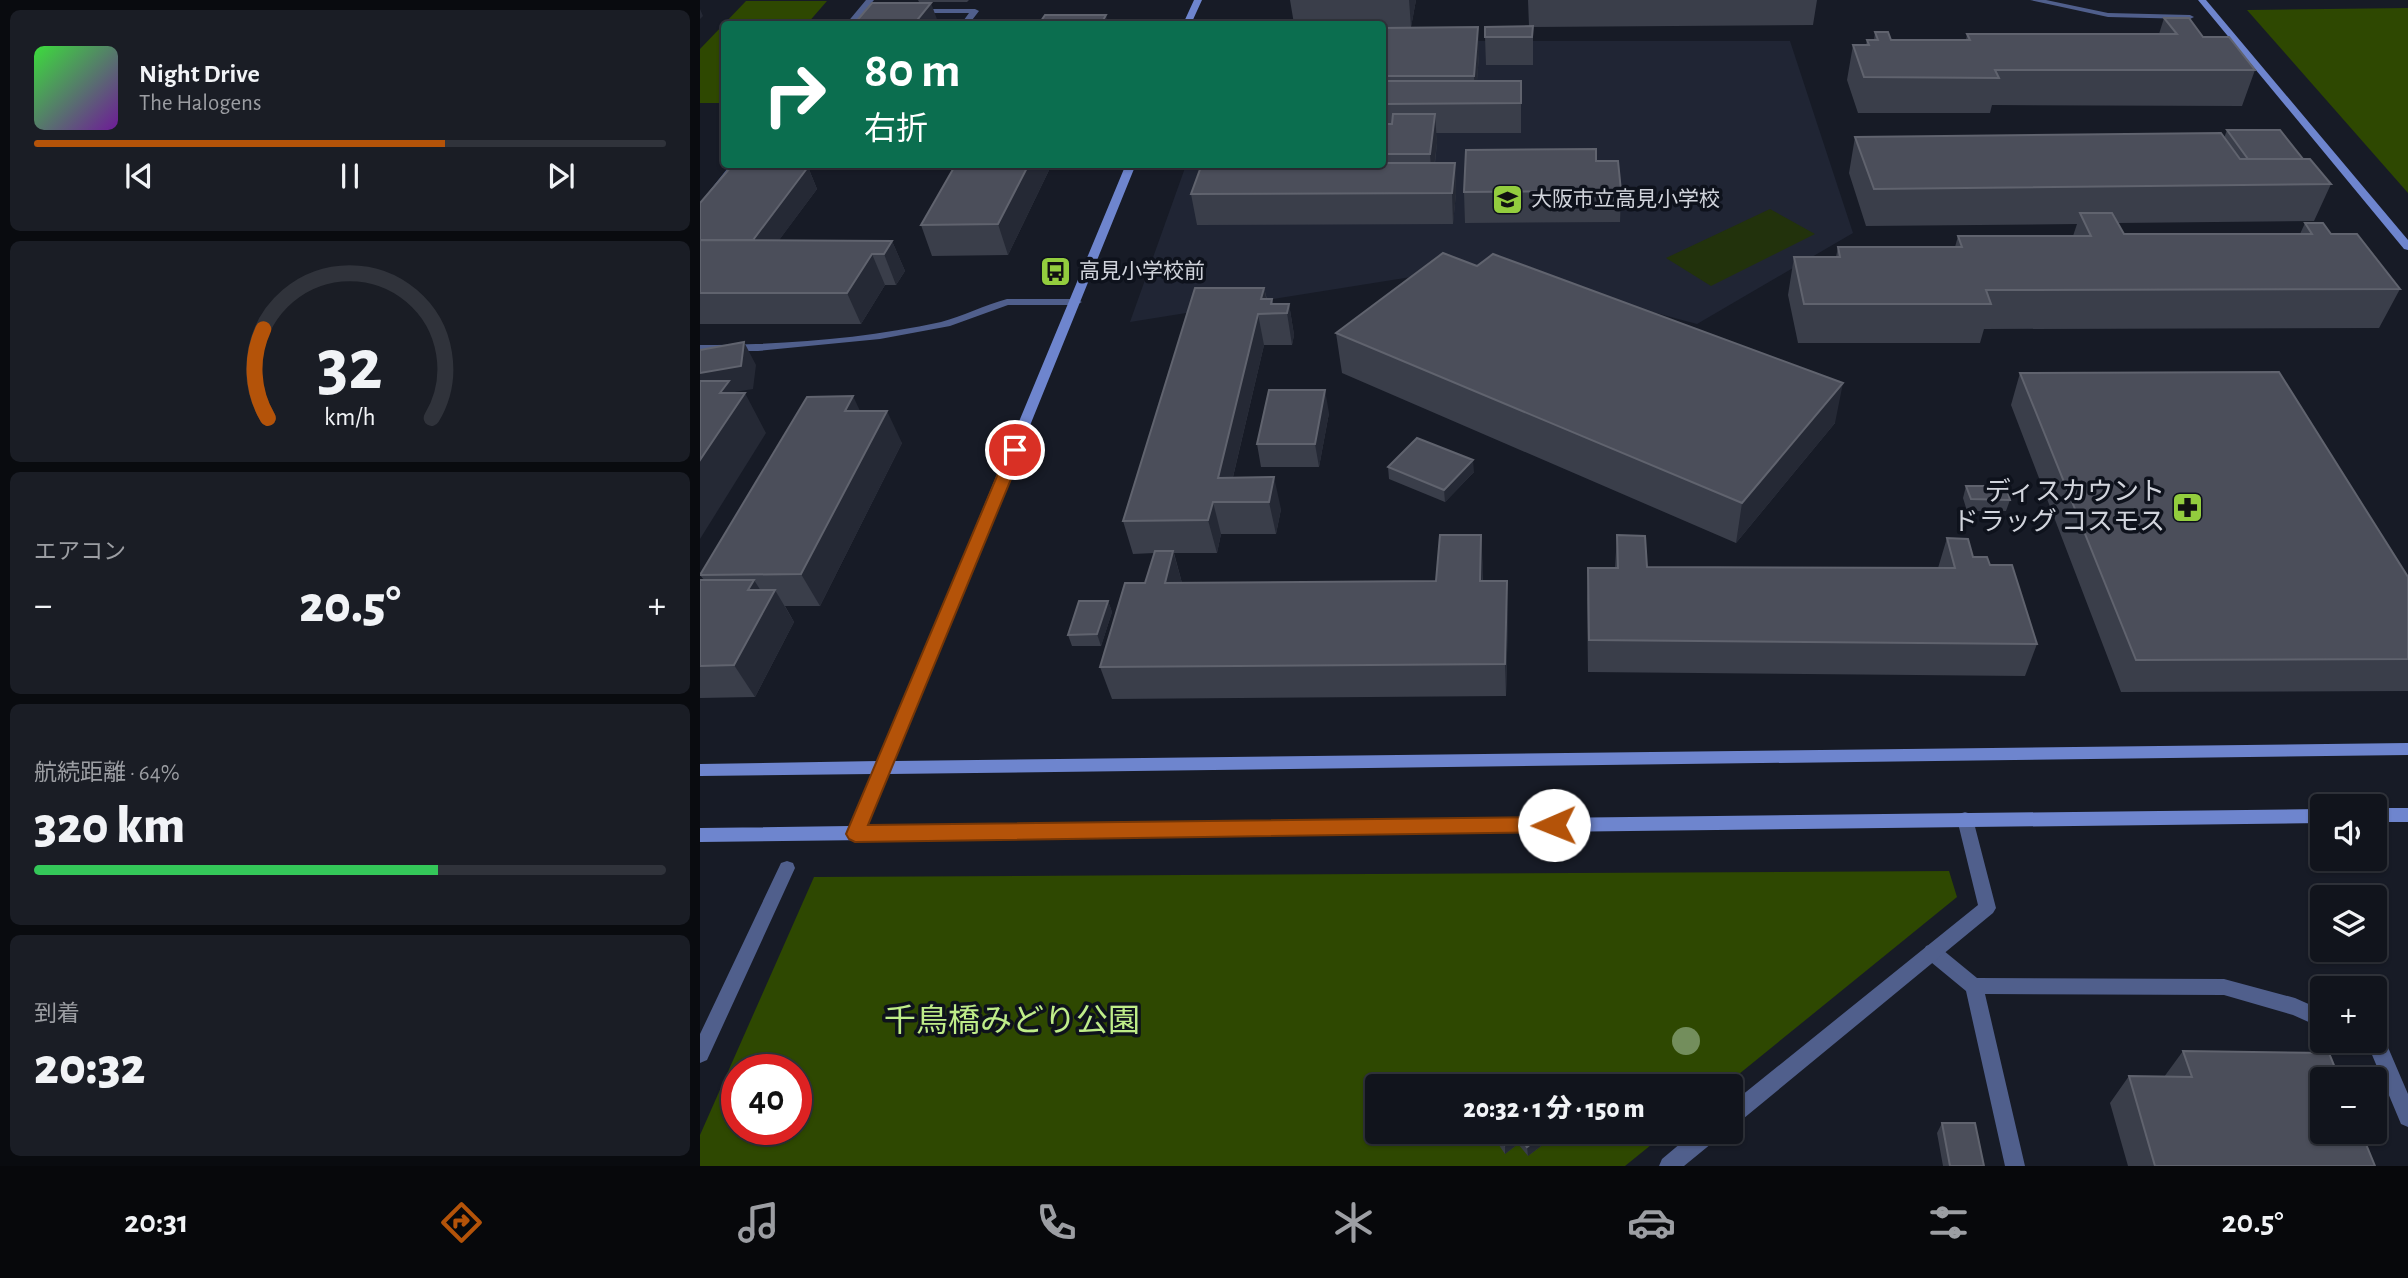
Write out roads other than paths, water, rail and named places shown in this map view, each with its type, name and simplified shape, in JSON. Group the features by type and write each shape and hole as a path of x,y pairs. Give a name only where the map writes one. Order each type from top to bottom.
{"street":[{"path":"853,21 870,0"},
{"path":"1188,21 1198,0"},
{"path":"2034,0 2108,15 2190,17"},
{"path":"2202,0 2408,247"},
{"path":"861,11 874,11"},
{"path":"899,11 975,11 967,21"},
{"path":"700,210 734,168"},
{"path":"855,834 885,767 1129,168"},
{"path":"700,348 758,348 880,336 946,324 1007,302 1076,302"},
{"path":"700,770 2408,750"},
{"path":"2387,815 2408,815"},
{"path":"700,835 2310,816"},
{"path":"1743,1105 1987,908 1965,820"},
{"path":"700,1054 787,869"},
{"path":"1932,952 1974,986 2015,1166"},
{"path":"1974,986 2224,987 2310,1014"},
{"path":"2381,1053 2408,1117"},
{"path":"1669,1166 1696,1144"}],"place":[{"name":"大阪市立高見小学校","path":"1508,199"},
{"name":"高見小学校前","path":"1056,271"},
{"name":"ディスカウント ドラッグ コスモス","path":"2188,507"}],"park label":[{"name":"千鳥橋みどり公園","path":"1012,1021"}]}
